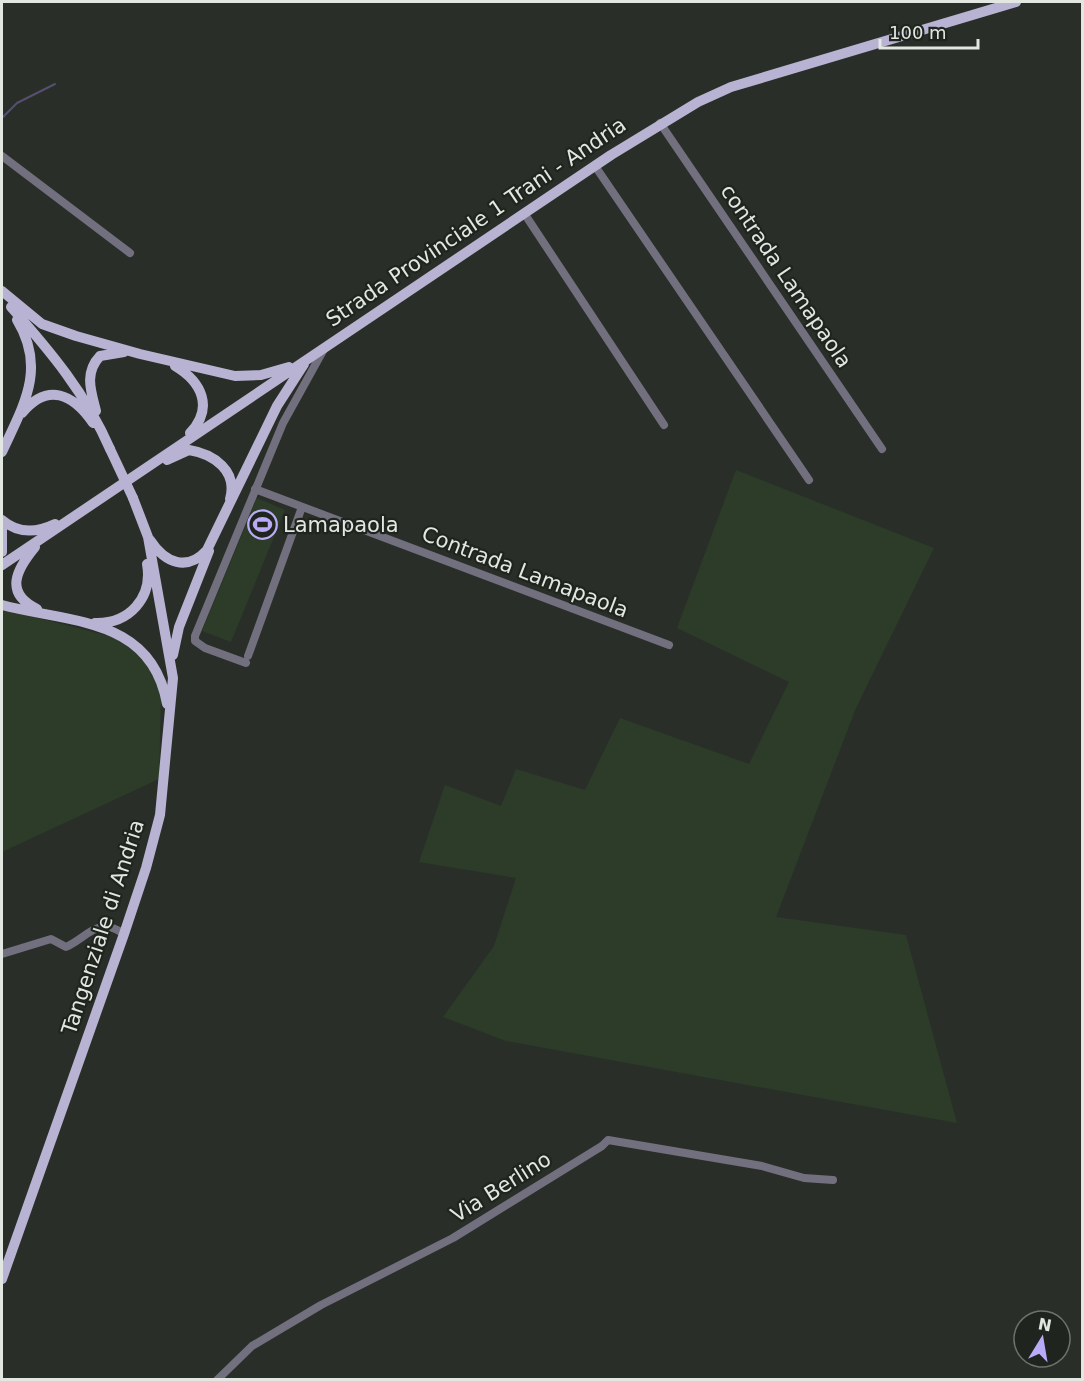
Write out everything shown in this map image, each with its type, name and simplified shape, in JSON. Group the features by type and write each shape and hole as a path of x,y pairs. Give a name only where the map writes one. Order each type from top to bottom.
{"main road":[{"name":"Strada Provinciale 1 Trani - Andria","path":"2,565 660,123 731,87 1016,2"},
{"path":"2,291 42,324 76,336 165,360 243,377 261,375 304,361"},
{"path":"2,297 26,337 33,366 32,380 2,452"},
{"name":"Tangenziale di Andria","path":"2,297 56,358 98,419 148,537 172,670 169,734 160,815 146,868 2,1279"},
{"path":"98,419 90,388 92,366 106,354 140,354"},
{"path":"165,360 194,378 202,394 204,405 198,424 176,447"},
{"path":"148,537 162,554 175,562 187,563 198,560 207,550 277,406 304,361"},
{"path":"18,417 36,399 50,394 60,395 79,406 108,444"},
{"path":"142,471 189,450 214,457 224,467 230,480 231,493 226,514"},
{"path":"2,520 10,527 33,531 46,528 85,509"},
{"path":"83,622 103,623 120,619 132,612 143,597 149,574 141,516"},
{"path":"172,670 179,627 219,528"},
{"path":"2,530 2,552"},
{"path":"42,538 21,566 16,582 21,597 27,604 45,614"},
{"path":"2,605 83,622 121,635 137,645 149,657 159,674 170,719 169,734"}],"street":[{"name":"contrada Lamapaola","path":"660,123 882,449"},
{"path":"2,156 130,254"},
{"path":"595,166 809,480"},
{"path":"524,213 664,425"},
{"path":"302,507 247,660 205,648 195,641 195,636 283,423 326,346"},
{"name":"Contrada Lamapaola","path":"255,489 669,645"},
{"path":"2,954 51,939 66,947 103,925 113,927 124,934"},
{"name":"Via Berlino","path":"217,1380 252,1346 321,1305 453,1238 602,1146 608,1140 762,1166 804,1178 833,1179"}],"green space":[{"path":"736,470 934,548 856,708 776,917 906,935 957,1123 506,1041 443,1017 494,946 516,878 419,862 445,785 501,806 516,769 585,790 620,718 749,764 789,682 677,628"},
{"path":"257,498 285,510 231,642 202,631"},
{"path":"2,609 125,640 157,675 161,696 159,779 2,852"}],"waterway":[{"path":"2,118 17,103 55,84"}],"place":[{"name":"Lamapaola","path":"262,525"}]}
